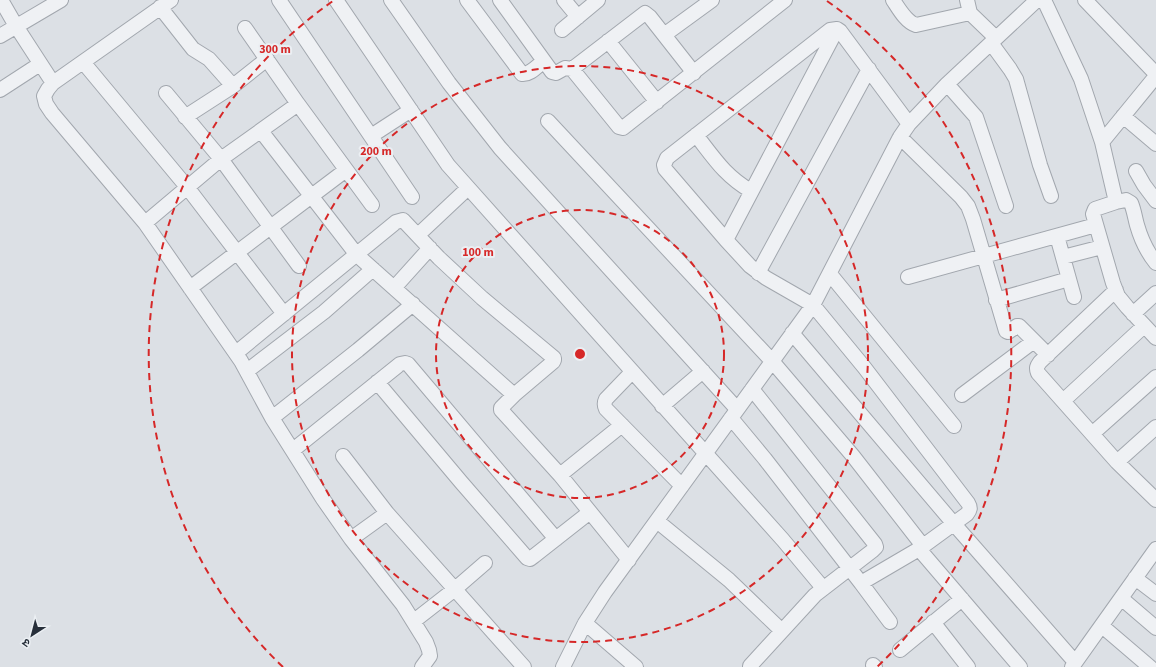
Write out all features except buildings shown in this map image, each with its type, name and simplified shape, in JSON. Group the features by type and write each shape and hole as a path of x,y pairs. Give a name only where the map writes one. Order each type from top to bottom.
{"street":[{"path":"1,0 53,84"},
{"path":"0,36 61,0"},
{"path":"279,0 412,196"},
{"path":"336,0 448,165 783,540 823,588"},
{"path":"391,0 449,84 500,148 703,371 765,459 890,622"},
{"path":"467,0 522,74 525,75 529,73 544,61"},
{"path":"500,0 553,73 566,68 572,69 621,128 626,127 785,0"},
{"path":"564,0 578,17"},
{"path":"562,30 598,0"},
{"path":"664,35 712,0"},
{"path":"893,0 907,19 916,25 968,7 994,40 1016,80 1040,165 1051,196"},
{"path":"563,667 585,623 605,592 813,305 900,137 909,124 947,84 1037,0"},
{"path":"1044,0 1081,79 1102,142 1116,202"},
{"path":"1085,0 1156,75 1102,142"},
{"path":"233,86 208,59 193,49 165,4 53,84 44,96 46,104 56,119 145,223 236,353 272,418 323,499 351,539 414,621 429,650 430,656 422,667"},
{"path":"572,69 645,13 694,73"},
{"path":"245,28 298,104 372,205"},
{"path":"726,240 837,29"},
{"path":"861,583 921,547 954,524 970,511 970,507 869,373 813,305 758,273 726,240 665,169 664,165 667,158 830,30 837,29 840,31 909,124"},
{"path":"608,41 657,102"},
{"path":"185,117 233,86 267,59"},
{"path":"84,62 187,187 284,314"},
{"path":"0,90 40,64"},
{"path":"758,273 869,69"},
{"path":"947,84 976,117 1006,206"},
{"path":"166,93 221,159 299,266"},
{"path":"145,223 221,159 298,104"},
{"path":"371,136 411,110"},
{"path":"1123,116 1156,144"},
{"path":"548,121 772,361 853,456 962,599 1020,667"},
{"path":"261,131 357,255 514,395"},
{"path":"696,135 723,170 739,184 751,191"},
{"path":"900,137 961,197 968,206 973,218 1006,331 1008,332 1019,326 1048,355"},
{"path":"190,288 346,170"},
{"path":"1136,171 1156,201"},
{"path":"418,235 468,188"},
{"path":"1156,263 1150,254 1137,225 1132,203 1126,200 1095,209 1093,214 1118,296 1156,338"},
{"path":"236,353 400,220 403,220 482,298 554,358 553,362 503,405 501,410 560,475 628,560"},
{"path":"908,277 1096,225"},
{"path":"1057,236 1074,297"},
{"path":"1063,257 1102,247"},
{"path":"394,288 430,248"},
{"path":"247,371 324,312 373,269"},
{"path":"830,274 954,426"},
{"path":"996,300 1069,278"},
{"path":"1116,290 1037,366 1038,373 1117,462 1156,500"},
{"path":"1133,314 1156,293"},
{"path":"272,418 358,350 412,304"},
{"path":"1063,401 1144,326"},
{"path":"792,333 1074,665 1155,552"},
{"path":"962,395 1034,341"},
{"path":"293,450 403,362 408,364 556,539"},
{"path":"662,406 703,371"},
{"path":"632,372 604,402 606,409 682,486"},
{"path":"1092,434 1156,377"},
{"path":"377,382 527,558 530,559 590,512"},
{"path":"750,666 807,602 823,588 875,549 875,544 752,389"},
{"path":"560,475 622,425"},
{"path":"1117,462 1156,427"},
{"path":"344,456 387,513 524,667"},
{"path":"351,539 387,513"},
{"path":"657,521 729,580 782,631"},
{"path":"414,621 485,563"},
{"path":"1135,578 1156,594"},
{"path":"1122,598 1156,628"},
{"path":"900,650 962,599"},
{"path":"933,622 965,666"},
{"path":"585,623 636,667"},
{"path":"1102,626 1150,667"}]}
